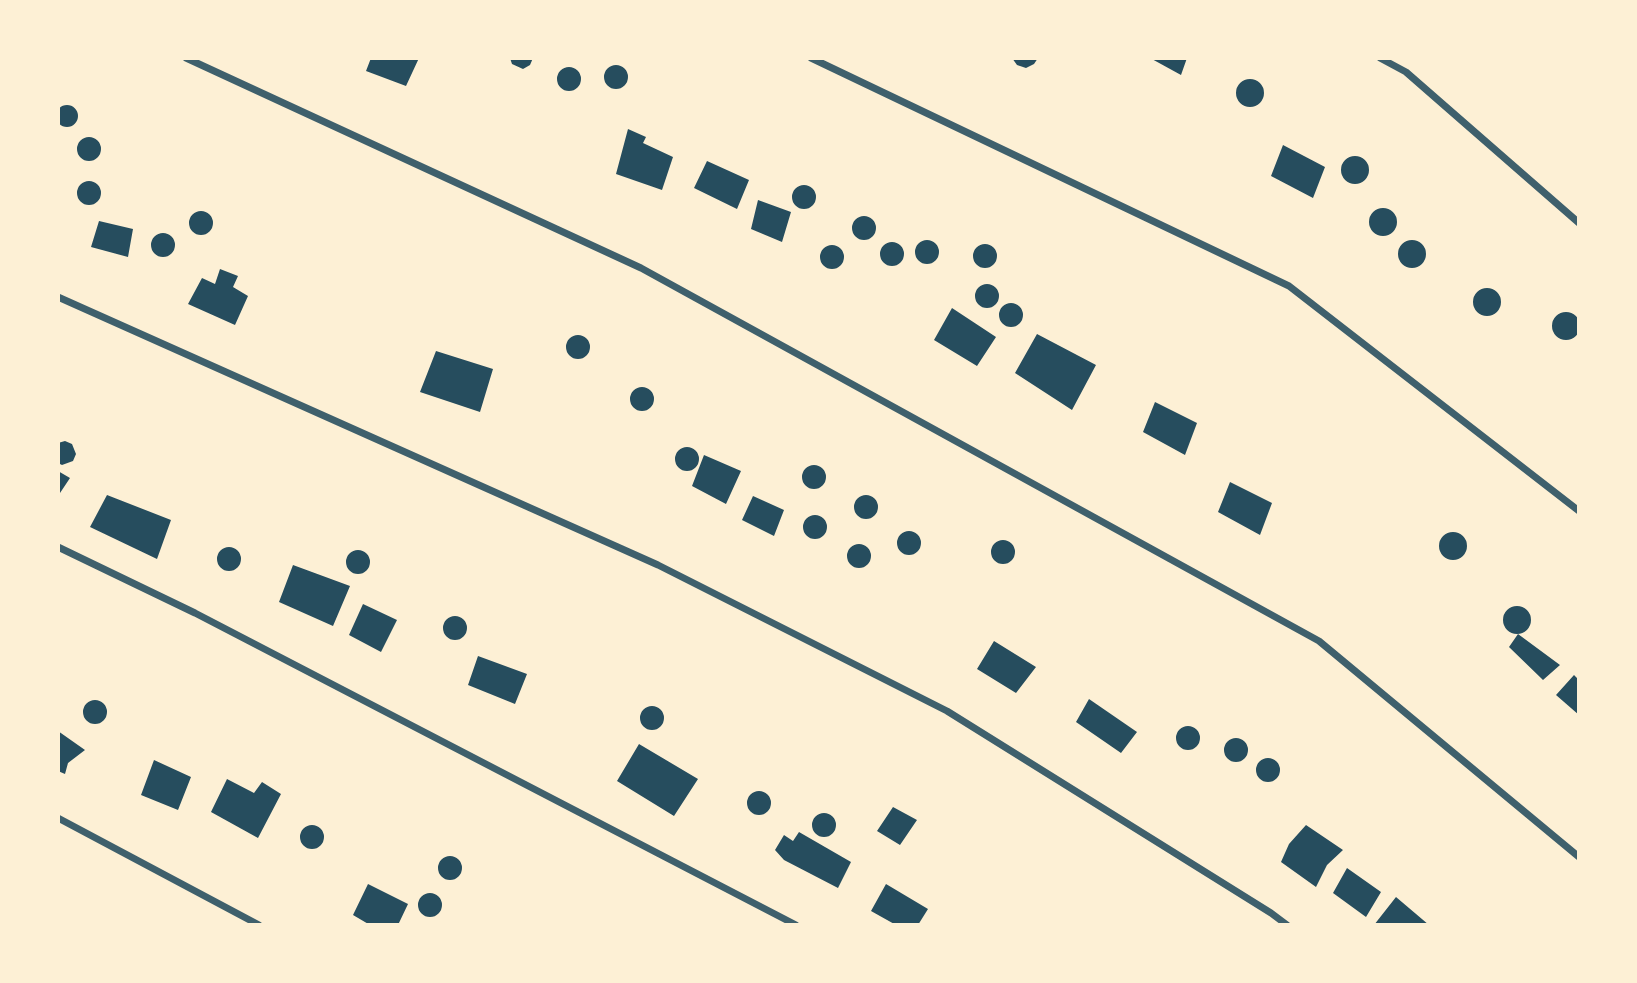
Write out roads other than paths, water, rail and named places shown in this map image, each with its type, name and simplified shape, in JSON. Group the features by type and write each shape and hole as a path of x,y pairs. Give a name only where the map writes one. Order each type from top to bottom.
{"street":[{"path":"186,58 641,268 1319,641 1579,858"},
{"path":"811,58 1289,286 1579,511"},
{"path":"1380,58 1406,72 1579,223"},
{"path":"58,297 658,565 947,710 1287,925"},
{"path":"58,547 195,613 796,925"},
{"path":"58,818 259,925"}]}
